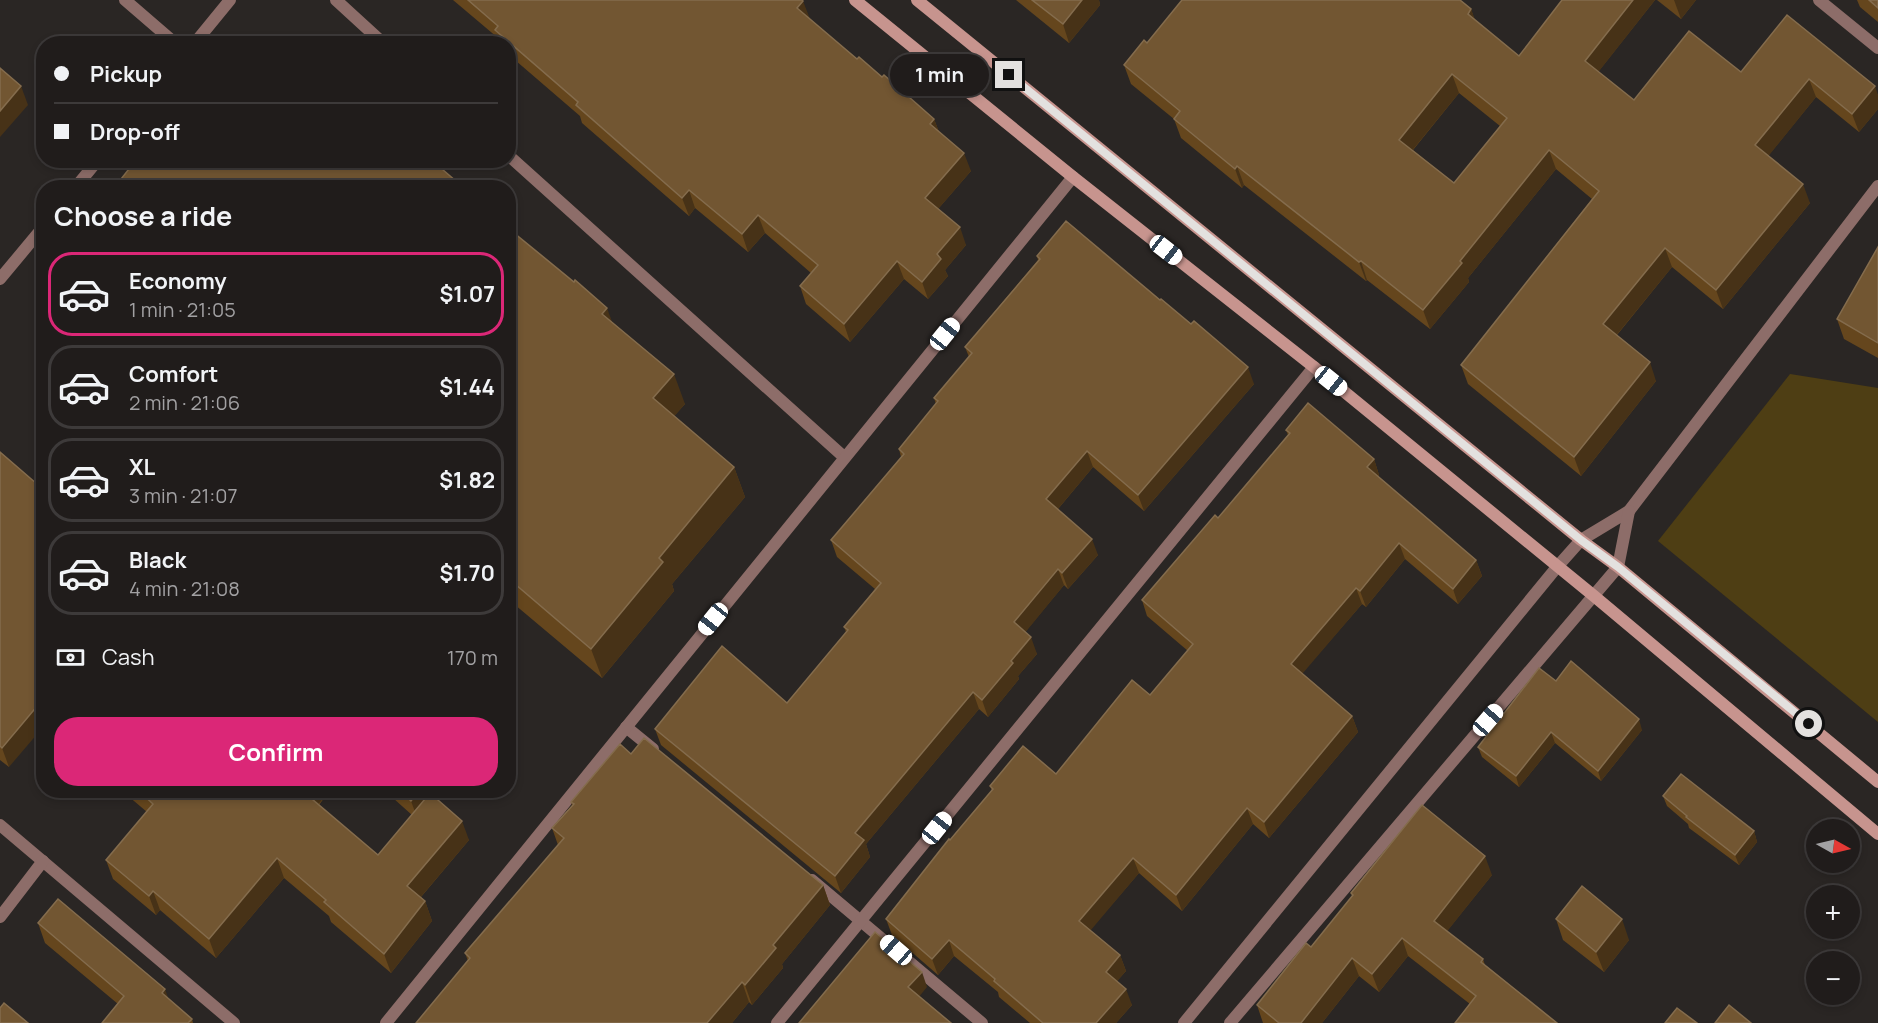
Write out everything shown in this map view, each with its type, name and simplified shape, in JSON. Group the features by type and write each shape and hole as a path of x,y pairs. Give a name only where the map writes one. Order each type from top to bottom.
{"main road":[{"path":"855,0 1314,367 1594,596 1878,834"},
{"path":"917,0 1581,540 1618,567 1878,782"}],"street":[{"path":"125,0 167,36"},
{"path":"201,36 230,0"},
{"path":"336,0 375,36"},
{"path":"1819,0 1878,48"},
{"path":"516,162 844,457"},
{"path":"82,180 91,168"},
{"path":"386,1023 1074,177"},
{"path":"1184,1023 1557,567 1581,540 1629,511 1878,186"},
{"path":"0,279 36,236"},
{"path":"777,1023 1314,367"},
{"path":"1230,1023 1618,567 1629,511"},
{"path":"626,727 662,756"},
{"path":"0,825 234,1023"},
{"path":"0,917 43,861"},
{"path":"798,868 981,1023"}],"shaded area":[{"path":"1790,374 1878,388 1878,722 1658,541"}],"building":[{"path":"468,0 802,0 797,8 857,59 859,57 882,77 884,75 934,119 930,124 964,153 925,198 960,227 937,254 941,259 922,282 897,261 844,324 800,286 818,265 758,215 742,234 689,190 682,198 576,105 578,102 516,48 516,36 502,36 495,30 498,26"},
{"path":"1032,0 1082,0 1063,24"},
{"path":"1182,0 1460,0 1471,9 1468,14 1519,56 1562,0 1633,0 1585,61 1634,100 1689,31 1741,72 1787,15 1875,86 1852,114 1809,79 1755,145 1803,184 1716,290 1665,248 1603,324 1650,362 1574,457 1461,365 1599,191 1549,150 1423,310 1237,166 1235,169 1174,119 1180,111 1124,65 1144,40 1147,43","holes":["1452,74 1507,118 1454,183 1399,140"]},
{"path":"1869,0 1878,0 1878,8"},
{"path":"0,68 21,86 0,111"},
{"path":"130,168 441,168 455,180 120,180"},
{"path":"1066,221 1160,300 1191,324 1194,321 1248,367 1138,495 1087,451 1046,499 1092,539 1062,573 1058,569 1014,622 1031,637 1011,661 1013,663 982,700 973,692 855,833 864,840 835,876 655,729 722,646 787,703 848,630 844,627 881,583 831,540 904,454 899,449 938,401 934,398 972,353 965,347 1040,259 1037,256"},
{"path":"516,235 607,308 602,314 674,374 653,398 734,467 659,558 663,562 591,649 516,585"},
{"path":"1878,247 1878,343 1837,319"},
{"path":"1308,403 1374,459 1367,467 1476,560 1453,589 1399,543 1360,591 1356,588 1291,664 1352,716 1264,822 1247,808 1176,895 1133,858 1079,921 1120,955 1106,972 1126,989 1096,1023 1043,1023 949,940 932,959 886,919 949,839 993,789 990,786 1023,746 1056,774 1132,680 1150,695 1193,644 1142,600 1215,515 1218,518 1290,433 1286,430"},
{"path":"0,452 36,483 36,708 2,748 0,746"},
{"path":"1571,661 1639,719 1598,771 1551,732 1516,776 1478,747 1539,668 1556,681"},
{"path":"644,738 823,885 773,945 776,948 745,985 742,982 707,1023 416,1023 470,958 465,953 564,838 552,828 574,804 571,802 620,744 631,754"},
{"path":"1681,774 1754,831 1735,855 1663,796"},
{"path":"147,798 311,798 378,855 426,798 436,798 462,821 407,886 425,901 384,954 277,858 209,939 153,891 149,896 106,860 153,804"},
{"path":"1422,805 1485,856 1434,921 1483,959 1481,962 1557,1023 1455,1023 1476,996 1402,938 1372,974 1352,958 1301,1023 1279,1023 1257,1005 1306,943 1311,947"},
{"path":"1582,886 1622,919 1596,952 1556,919"},
{"path":"58,899 165,989 162,993 192,1019 188,1023 102,1023 124,996 38,923"},
{"path":"875,932 922,972 908,987 951,1023 799,1023"},
{"path":"4,1003 28,1023 0,1023 0,1008"},
{"path":"1729,1005 1751,1023 1715,1023"},
{"path":"1677,1008 1697,1023 1665,1023"}],"route":[{"path":"1009,75 1809,724"}]}
